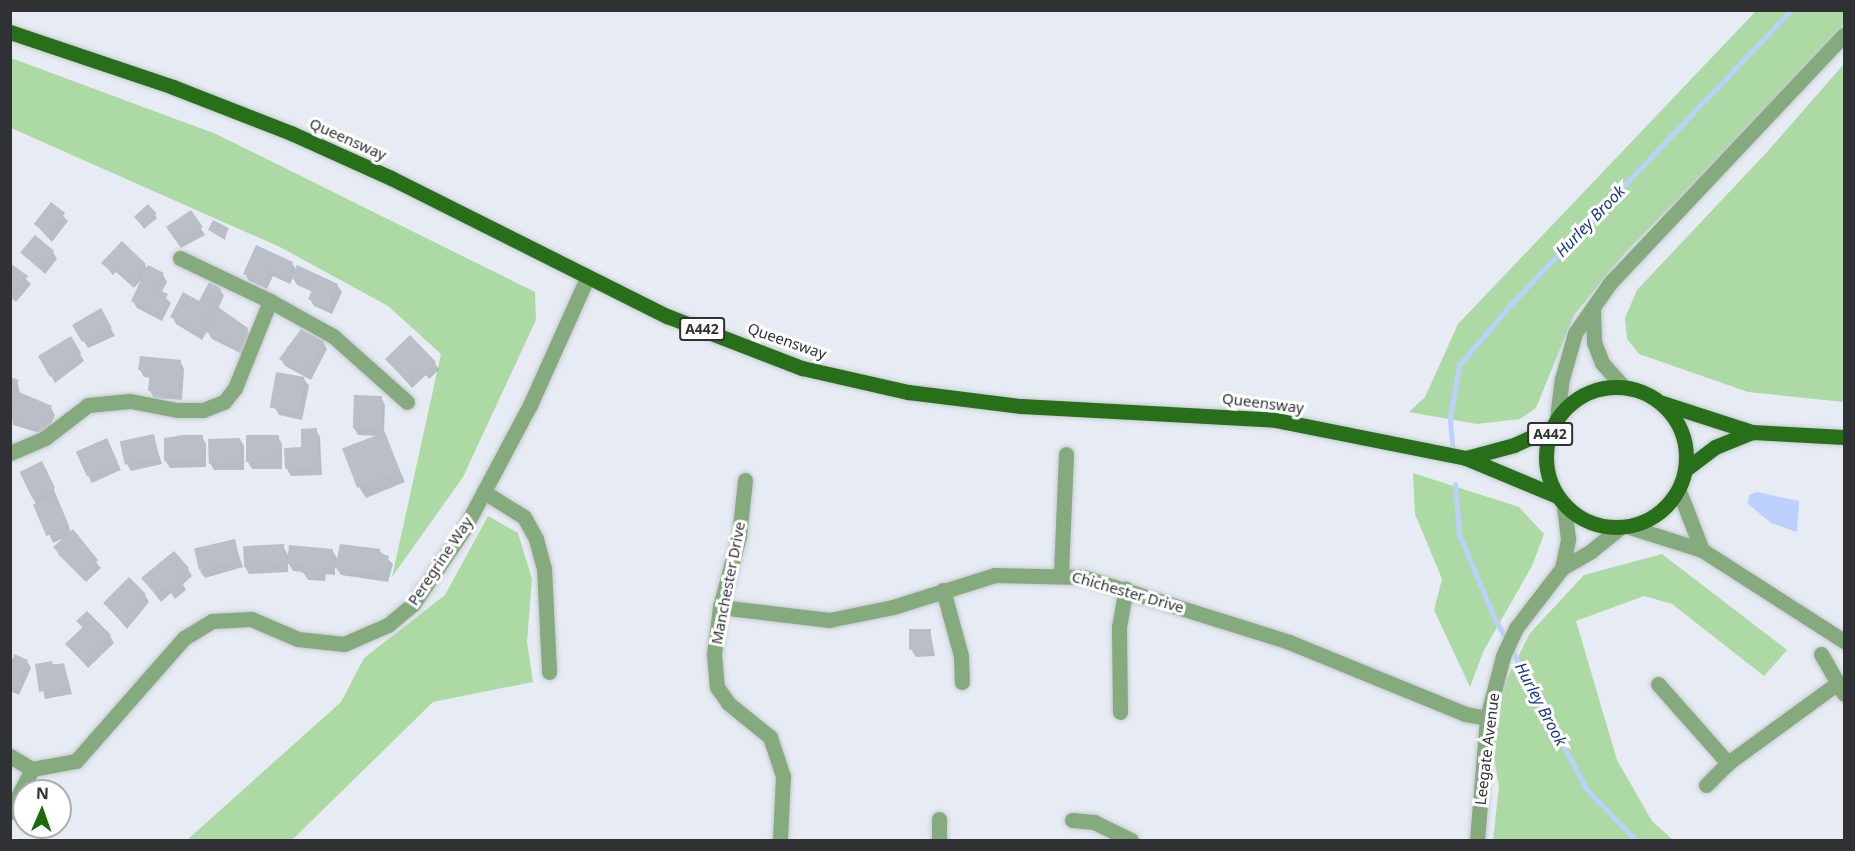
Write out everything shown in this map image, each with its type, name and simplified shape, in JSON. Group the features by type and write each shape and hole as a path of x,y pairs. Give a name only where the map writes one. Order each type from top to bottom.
{"main road":[{"name":"Queensway","path":"10,32 173,87 291,133 391,177 588,278 668,316 802,368 908,392 1021,406 1276,420 1463,457"},
{"name":"A442","path":"1463,457 1514,445 1554,423 1575,399 1597,389 1623,386 1643,392 1662,402 1752,432 1845,437"},
{"name":"A442","path":"1463,457 1561,501 1580,518 1624,527 1650,520 1679,491 1686,469 1686,444 1678,421 1662,402"},
{"name":"A442","path":"1554,423 1546,451 1548,475 1561,501"},
{"name":"A442","path":"1686,469 1714,447 1752,432"}],"street":[{"path":"1554,423 1562,379 1575,333 1610,283 1845,35"},
{"path":"180,258 270,301 333,336 407,402"},
{"name":"Peregrine Way","path":"32,769 76,761 184,638 199,626 234,618 251,619 298,639 345,644 388,625 414,604 484,492 530,405 588,278"},
{"path":"10,453 45,438 88,405 130,401 177,410 203,410 224,402 235,388 270,301"},
{"path":"1593,310 1594,342 1602,363 1623,386"},
{"path":"1061,573 1066,454"},
{"name":"Manchester Drive","path":"745,480 739,536 720,607 714,654 717,687 728,703 770,737 783,776 780,840"},
{"path":"1679,491 1702,550"},
{"path":"484,492 524,517 536,539 544,568 549,672"},
{"name":"Leegate Avenue","path":"1561,501 1568,539 1562,568"},
{"path":"1624,527 1702,550 1845,640"},
{"name":"Leegate Avenue","path":"1477,840 1487,718 1503,656 1514,633 1562,568 1592,551 1624,527"},
{"name":"Chichester Drive","path":"720,607 829,620 893,607 994,575 1061,573 1126,589 1288,642 1465,714 1487,718"},
{"path":"1120,712 1119,627 1126,589"},
{"path":"943,590 961,656 962,682"},
{"path":"1706,785 1728,763 1842,688 1821,654"},
{"path":"1658,684 1728,763"},
{"path":"10,756 32,769 10,812"},
{"path":"939,819 939,840"},
{"path":"1072,820 1094,822 1131,840"}],"green space":[{"path":"1756,11 1844,11 1844,23 1830,45 1625,253 1574,315 1536,408 1520,419 1477,424 1409,412 1425,397 1458,324"},
{"path":"11,58 216,134 535,292 536,320 463,477 392,577 441,354 388,306 280,247 11,128"},
{"path":"1844,64 1844,402 1748,392 1639,354 1627,339 1625,318 1637,290 1767,152"},
{"path":"1413,473 1519,507 1544,534 1532,566 1484,650 1470,687 1434,610 1442,579 1415,514"},
{"path":"488,516 518,533 532,579 527,642 533,682 433,702 292,840 187,840 341,702 364,658 445,595"},
{"path":"1662,554 1787,650 1764,676 1672,604 1644,596 1576,621 1617,760 1652,821 1673,840 1493,840 1499,786 1487,718 1530,633 1584,575"}],"water":[{"path":"1757,492 1799,501 1797,532 1771,523 1748,504 1749,495"}],"building":[{"path":"51,202 65,213 48,235 34,224"},
{"path":"148,204 157,214 143,226 134,217"},
{"path":"191,210 203,227 176,241 166,227"},
{"path":"213,220 229,228 224,238 208,230"},
{"path":"35,235 54,251 39,269 20,253"},
{"path":"122,241 146,264 129,282 112,265 108,269 101,263"},
{"path":"256,245 293,262 286,278 268,270 263,283 243,274"},
{"path":"10,263 28,276 12,296 10,294"},
{"path":"148,265 164,273 156,289 168,294 158,314 131,301"},
{"path":"297,265 338,284 328,307 308,299 313,288 291,278"},
{"path":"209,282 221,288 198,334 170,317 183,292 199,301"},
{"path":"218,307 248,328 238,348 206,332"},
{"path":"101,308 112,328 82,342 72,325"},
{"path":"301,329 324,341 306,374 279,359"},
{"path":"410,335 436,362 425,372 421,368 407,382 385,359"},
{"path":"71,336 81,353 50,377 38,356"},
{"path":"140,356 181,360 178,394 148,391 150,371 138,370"},
{"path":"276,372 305,377 298,412 270,407"},
{"path":"10,377 19,380 10,398"},
{"path":"19,392 52,406 42,429 10,419"},
{"path":"354,395 382,396 381,429 353,428"},
{"path":"317,428 318,468 285,469 284,448 301,447 301,429"},
{"path":"385,432 400,471 357,488 342,448"},
{"path":"154,434 159,457 125,465 120,441"},
{"path":"203,435 203,460 164,461 164,438"},
{"path":"246,435 279,435 279,462 246,462"},
{"path":"107,438 118,463 87,476 76,452"},
{"path":"240,438 241,463 209,464 208,439"},
{"path":"42,461 55,488 33,499 20,472"},
{"path":"56,495 69,526 46,536 33,505"},
{"path":"73,529 98,560 81,576 53,547"},
{"path":"235,539 240,560 199,570 194,548"},
{"path":"284,544 285,565 244,567 243,546"},
{"path":"340,544 380,549 379,553 389,556 385,575 335,568"},
{"path":"289,545 333,549 331,568 323,567 322,574 302,573 303,565 287,564"},
{"path":"174,551 189,568 179,576 183,582 170,593 166,587 156,595 141,578"},
{"path":"129,577 146,594 123,623 103,603"},
{"path":"87,611 111,635 83,662 65,644 83,627 76,621"},
{"path":"909,629 931,629 931,650 909,650"},
{"path":"14,654 28,660 15,689 10,687"},
{"path":"52,661 53,665 64,663 69,686 39,692 35,664"}],"waterway":[{"name":"Hurley Brook","path":"1453,455 1450,418 1459,365 1512,303 1791,10"},
{"name":"Hurley Brook","path":"1455,484 1459,534 1494,617 1587,790 1636,840"}]}
